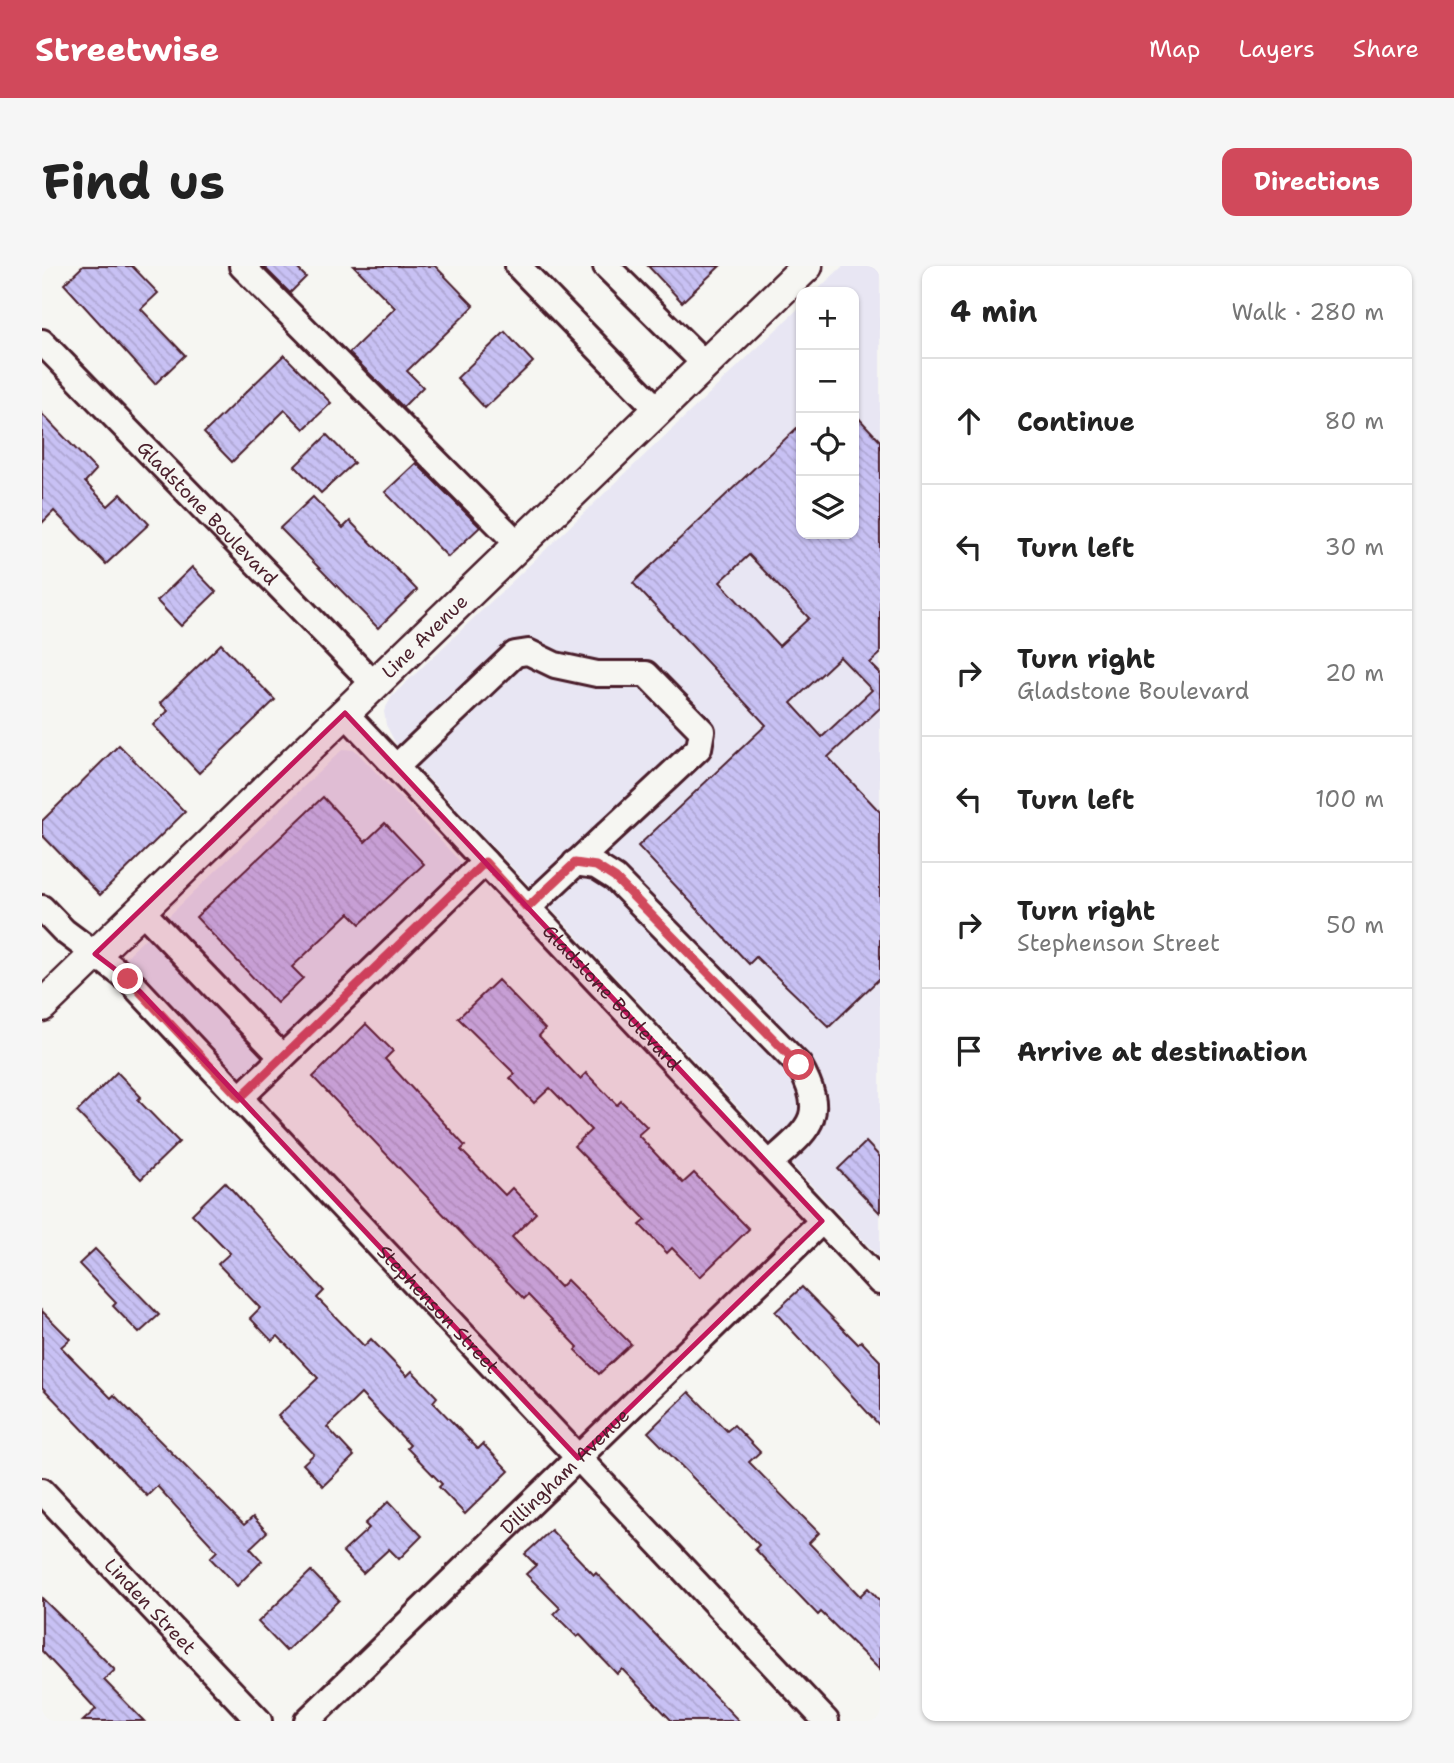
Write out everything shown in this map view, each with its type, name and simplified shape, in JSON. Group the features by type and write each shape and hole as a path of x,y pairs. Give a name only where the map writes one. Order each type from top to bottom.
{"main road":[{"name":"Line Avenue","path":"42,1006 807,266"}],"street":[{"path":"242,266 519,545"},
{"path":"518,266 658,410"},
{"path":"606,266 705,365"},
{"name":"Gladstone Boulevard","path":"42,342 375,685"},
{"path":"396,767 515,654 528,652 555,665 597,674 646,674 702,731 698,748 527,908"},
{"name":"Gladstone Boulevard","path":"345,713 880,1282"},
{"path":"240,1098 485,862"},
{"path":"575,863 596,866 615,878 799,1065 810,1085 816,1108 808,1129 769,1164"},
{"name":"Stephenson Street","path":"42,908 64,931 128,979 826,1721"},
{"path":"141,910 282,1057"},
{"name":"Dillingham Avenue","path":"307,1721 822,1221"},
{"name":"Linden Street","path":"42,1491 259,1721"}],"highlighted area":[{"path":"345,713 822,1221 578,1458 128,979 95,954"}],"shaded area":[{"path":"843,266 880,266 880,1258 396,744 386,725 384,711 392,696 796,311 796,539 859,539 859,287 820,287"},
{"path":"343,749 355,750 482,885 255,1096 125,958"}],"building":[{"path":"83,266 132,266 158,293 141,309 185,355 155,384 64,284"},
{"path":"263,266 295,266 306,277 290,293"},
{"path":"354,266 435,266 474,306 407,371 423,387 403,407 349,353 395,308"},
{"path":"648,266 720,266 682,302"},
{"path":"505,332 533,362 485,408 457,378"},
{"path":"284,355 331,403 304,429 285,410 232,462 204,433"},
{"path":"42,414 96,470 85,482 108,506 121,494 149,524 106,564 54,511 42,523"},
{"path":"859,418 880,441 880,654 870,663 880,673 880,708 828,757 880,812 880,978 829,1027 756,957 749,964 638,846 766,725 633,583 796,429 796,539 859,539","holes":["749,555 809,618 779,646 720,582","840,657 872,690 822,737 791,703"]},
{"path":"327,435 354,463 321,493 295,466"},
{"path":"416,463 480,527 448,557 385,492"},
{"path":"313,497 343,528 350,521 417,590 378,628 280,528"},
{"path":"192,567 216,592 181,626 157,601"},
{"path":"221,644 275,700 199,773 153,725 168,711 160,703"},
{"path":"119,745 185,812 100,895 42,835 42,821"},
{"path":"323,797 365,842 385,823 424,864 360,924 349,913 292,967 303,978 277,1003 196,917"},
{"path":"498,980 545,1029 539,1036 580,1079 586,1073 617,1105 621,1101 647,1127 638,1135 683,1183 694,1173 749,1229 700,1277 672,1248 667,1253 640,1225 646,1220 574,1146 591,1130 550,1088 534,1103 510,1078 515,1074 458,1018"},
{"path":"366,1024 393,1051 385,1059 465,1146 461,1150 505,1195 512,1188 536,1213 512,1237 560,1287 567,1280 631,1344 599,1374 575,1350 578,1347 528,1295 524,1299 313,1077"},
{"path":"117,1072 141,1097 138,1100 179,1142 141,1179 77,1112"},
{"path":"866,1142 880,1157 880,1213 838,1169"},
{"path":"225,1182 324,1291 317,1298 364,1346 371,1339 407,1376 412,1371 437,1397 433,1402 478,1449 483,1444 509,1471 465,1514 439,1487 442,1484 407,1448 410,1445 361,1394 327,1427 354,1456 323,1486 303,1464 314,1454 278,1416 318,1378 278,1336 272,1341 250,1318 260,1308 218,1264 230,1253 192,1214"},
{"path":"95,1249 159,1315 139,1333 113,1306 116,1303 79,1264"},
{"path":"802,1287 858,1344 861,1341 880,1361 880,1426 775,1312"},
{"path":"42,1311 70,1339 61,1347 111,1398 114,1395 244,1525 253,1517 267,1532 250,1548 262,1561 237,1586 210,1558 217,1551 157,1486 147,1496 42,1387"},
{"path":"689,1392 727,1431 734,1425 760,1452 749,1462 819,1533 809,1543 860,1596 868,1588 880,1601 880,1670 821,1612 818,1615 755,1549 759,1545 648,1432"},
{"path":"389,1501 422,1536 399,1559 389,1549 363,1573 343,1552 369,1528 365,1524"},
{"path":"551,1530 739,1721 672,1721 622,1669 617,1674 580,1635 577,1637 554,1614 560,1608 526,1574 536,1565 525,1554"},
{"path":"311,1571 339,1600 286,1651 258,1622"},
{"path":"42,1598 115,1670 104,1680 144,1721 83,1721 96,1709 42,1651"}],"route":[{"path":"128,979 240,1098 485,862 527,908 575,863 596,866 615,878 799,1065"}]}
